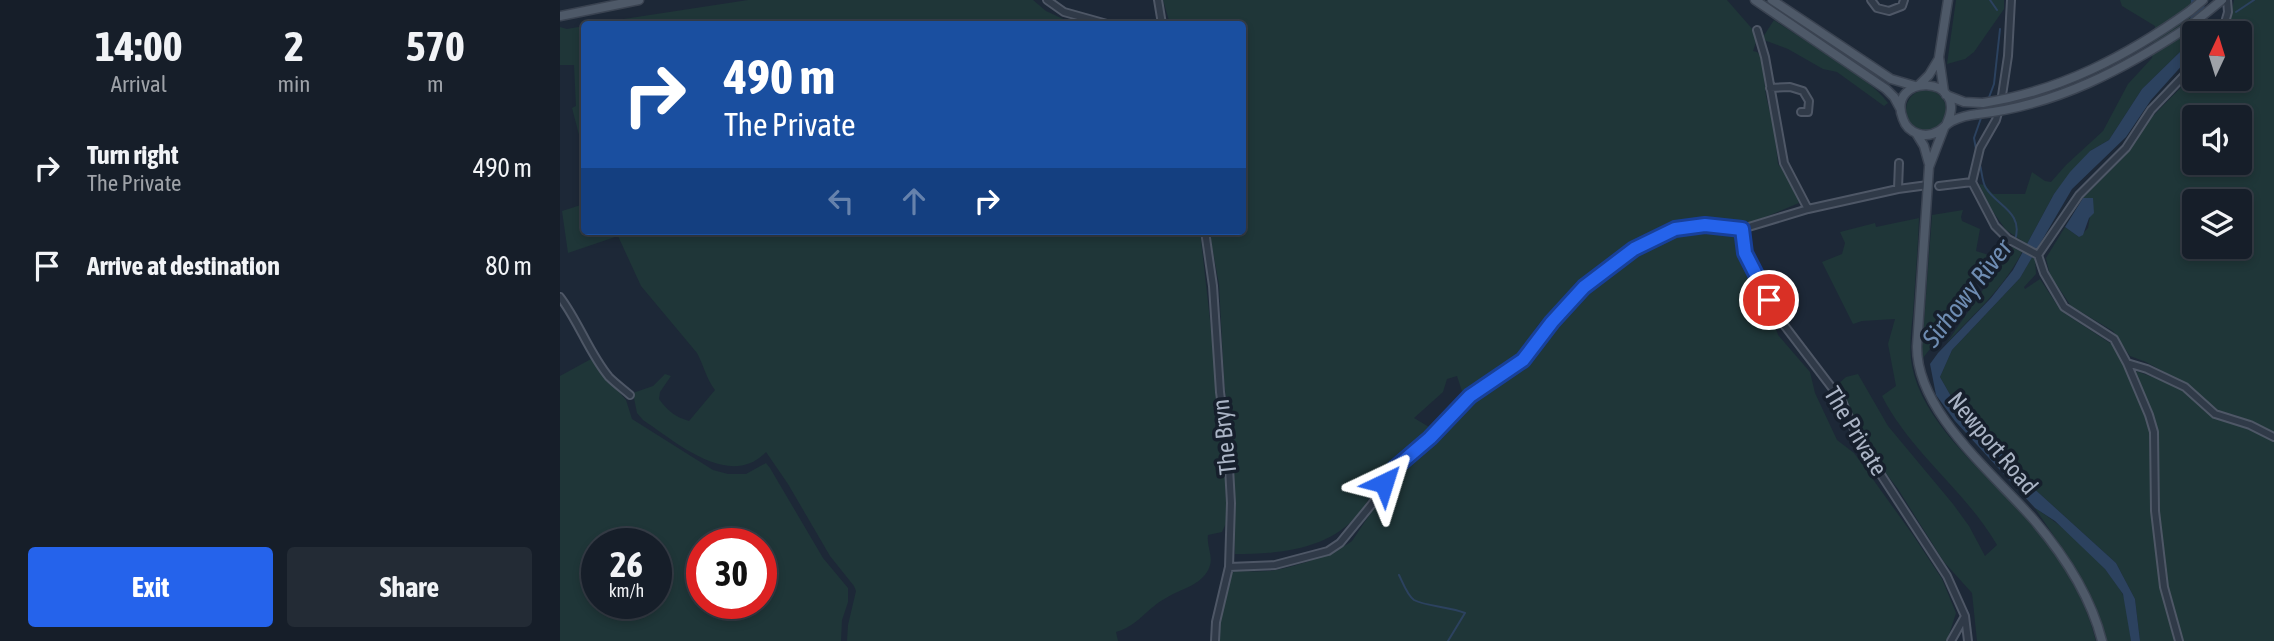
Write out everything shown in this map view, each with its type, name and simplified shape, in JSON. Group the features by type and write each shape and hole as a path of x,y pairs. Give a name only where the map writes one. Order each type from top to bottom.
{"main road":[{"path":"560,16 639,0"},
{"path":"1755,0 1886,89 1894,97 1906,125 1916,133 1933,134 1964,116 2020,107 2063,95 2102,77 2166,41 2225,0"},
{"path":"1772,0 1886,76 1899,82 1930,85 1964,102 1983,103 2045,89 2076,78 2118,58 2172,24 2203,0"},
{"path":"1946,125 1951,108 1940,78 1939,57 1948,0"},
{"path":"1901,111 1905,95 1929,75 1939,57"},
{"name":"Newport Road","path":"1929,167 1946,125"},
{"name":"Newport Road","path":"1916,133 1924,146 1929,167 1917,333 1918,370 1927,392 1948,425 2034,520 2062,558 2087,603 2102,641"}],"street":[{"path":"1046,0 1064,12 1096,21"},
{"path":"1158,0 1162,21"},
{"path":"1871,0 1877,8 1889,11 1902,6 1904,0"},
{"path":"2011,0 2008,56 2001,102 1996,120 1980,148 1972,182 1995,226 2009,239 2038,255 2044,273 2064,307 2114,339 2127,363 2154,432 2155,510 2161,566 2179,641"},
{"path":"2225,0 2228,12 2225,21"},
{"path":"1757,30 1784,163 1808,209"},
{"path":"2038,255 2080,195 2126,148 2151,110 2182,78"},
{"path":"1770,88 1790,87 1803,91 1809,101 1808,112 1801,112"},
{"path":"1898,189 1899,166 1907,170"},
{"path":"1939,186 1972,182"},
{"path":"1229,567 1275,565 1328,551 1340,543 1372,504 1395,468 1430,438 1470,396 1523,360 1584,287 1634,249 1675,229 1705,225 1742,229 1808,209 1928,185"},
{"name":"The Private","path":"1742,229 1749,264 1781,321 1842,401 1859,441 1947,576 1965,616 1968,641"},
{"name":"The Bryn","path":"1206,235 1213,286 1231,503 1229,567 1214,641"},
{"path":"1995,263 2009,239"},
{"path":"560,297 609,376 629,395"},
{"path":"2127,363 2147,369 2185,387 2215,414 2243,422 2274,437"},
{"path":"1951,641 1965,616"}],"green space":[{"path":"748,0 1033,0 1046,11 1068,21 611,21"},
{"path":"1163,0 1727,0 1755,32 1753,51 1762,58 1778,164 1789,178 1799,203 1741,224 1705,221 1673,223 1637,242 1564,297 1538,325 1514,362 1463,394 1457,376 1447,379 1443,392 1414,418 1434,430 1392,464 1364,507 1347,525 1333,535 1302,547 1268,553 1235,554 1232,452 1224,380 1219,284 1210,235 1246,235 1246,21 1169,21"},
{"path":"1956,0 2004,0 2004,9 1974,52 1965,59 1947,64"},
{"path":"2120,0 2191,0 2190,21 2182,21 2182,50 2142,89 2109,140 2090,151 2054,194 2027,244 2006,230 1991,209 1979,184 1985,185 1993,194 2025,194 2032,172 2051,182 2103,131 2128,84 2152,58 2155,26 2122,6"},
{"path":"2234,0 2274,0 2274,434 2238,416 2218,410 2186,384 2130,356 2113,331 2071,306 2050,275 2046,258 2065,227 2079,237 2088,228 2093,198 2083,198 2125,156 2151,118 2182,86 2182,91 2252,91 2252,21 2230,21"},
{"path":"1774,20 1851,70 1888,103 1884,106 1837,72 1823,69 1788,49 1764,40 1763,37"},
{"path":"560,27 567,29 581,27 581,142 572,108 576,106 574,65 560,65"},
{"path":"1926,90 1940,96 1946,110 1940,124 1926,130 1912,124 1906,110 1912,96"},
{"path":"581,205 581,235 1200,235 1223,436 1227,521 1222,532 1208,535 1210,567 1203,577 1193,584 1159,602 1130,626 1116,632 1118,641 847,641 856,591 854,586 830,556 766,452 752,462 736,466 720,464 687,450 637,413 633,393 653,386 665,374 671,376 660,392 659,399 672,413 689,421 715,390 697,353 641,286 618,236 568,253 562,211"},
{"path":"1963,210 1962,221 1980,229 1976,251 1992,256 1923,358 1932,215"},
{"path":"1919,218 1910,347 1919,390 1947,434 2024,514 2049,545 2080,598 2096,641 1977,641 1972,593 1944,562 1898,489 1861,441 1836,386 1846,377 1858,374 1888,426 1953,504 1985,556 1997,545 1970,507 1908,436 1882,396 1896,386 1888,344 1895,319 1853,324 1822,262 1842,254 1845,243 1840,232 1875,223 1876,227"},
{"path":"1684,231 1739,233 1740,256 1755,289 1773,320 1778,335 1810,372 1815,393 1837,440 1854,453 1942,579 1956,613 1947,641 1217,641 1218,625 1230,575 1235,571 1268,571 1300,564 1324,556 1352,541 1397,474 1485,389 1526,365 1546,336 1602,278 1662,239"},
{"path":"2012,247 2022,252 2015,265 1987,301 1946,344"},
{"path":"2032,257 2035,259 2036,274 2025,289 2040,279 2061,311 2116,347 2143,408 2149,429 2159,584 2174,641 2140,641 2135,599 2116,563 2029,484 1952,398 1940,377 1952,350 2020,278"},
{"path":"591,359 626,400 632,419 713,470 728,474 746,474 766,463 823,558 848,588 841,641 560,641 560,376"},
{"path":"2136,371 2180,387 2189,393 2204,411 2274,441 2274,641 2183,641 2170,599 2165,566 2156,475 2156,427"},
{"path":"2035,508 2083,546 2114,581 2126,604 2131,641 2107,641 2087,588"}],"water":[{"path":"2191,0 2204,0 2206,21 2190,21"},
{"path":"2182,50 2182,65 2151,100 2126,137 2072,189 2020,278 1952,350 1940,377 1952,398 1989,440 1997,445 2029,484 2116,563 2135,599 2140,641 2131,641 2123,594 2105,569 2055,521 2035,508 1955,421 1936,395 1930,364 2013,270 2054,194 2090,151 2109,140 2142,89"},
{"path":"2083,198 2093,198 2094,213 2089,218 2083,235 2079,237 2065,227"}],"waterway":[{"path":"1990,0 1997,10"},
{"path":"2236,12 2254,0"},
{"path":"1988,100 1994,84 2000,29"},
{"path":"1976,149 1974,138 1981,118"},
{"name":"Sirhowy River","path":"1980,165 1986,188 2013,216 2017,230 2015,240"},
{"path":"1399,575 1414,600 1465,613 1448,641"}],"route":[{"path":"1384,483 1395,468 1444,425 1470,396 1523,360 1552,322 1584,287 1634,249 1675,229 1705,225 1742,229 1745,253 1769,300"}]}
